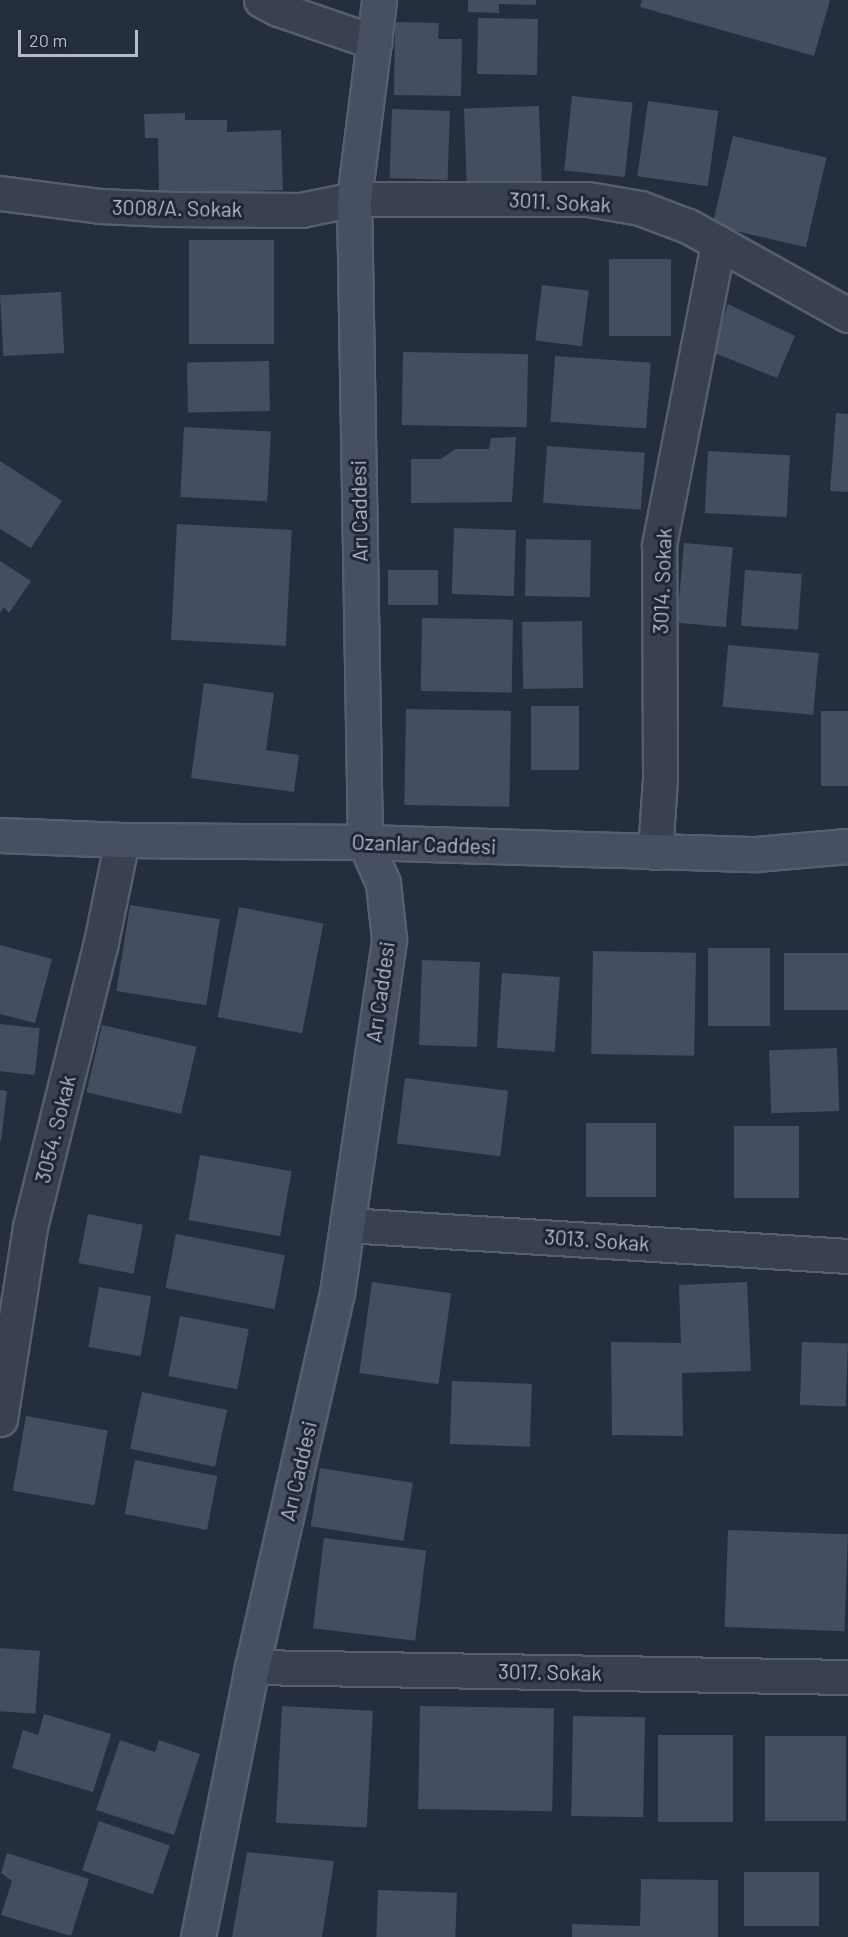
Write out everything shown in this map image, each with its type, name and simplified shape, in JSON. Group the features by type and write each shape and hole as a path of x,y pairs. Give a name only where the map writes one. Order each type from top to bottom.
{"street":[{"path":"261,0 278,9 374,42"},
{"name":"Arı Caddesi","path":"198,1937 252,1667 328,1339 389,939 383,884 365,842 354,200 379,0"},
{"name":"3008/A. Sokak","path":"0,193 100,206 169,209 302,210 354,200"},
{"name":"3011. Sokak","path":"354,200 588,199 640,208 688,226 848,315"},
{"name":"3014. Sokak","path":"654,852 660,779 659,545 718,243"},
{"name":"Ozanlar Caddesi","path":"0,836 122,840 365,842 756,854 848,846"},
{"name":"3054. Sokak","path":"0,1419 30,1227 100,947 122,840"},
{"name":"3013. Sokak","path":"347,1224 848,1257"},
{"name":"3017. Sokak","path":"252,1667 848,1677"}],"building":[{"path":"468,0 536,0 536,5 499,4 499,13 468,12"},
{"path":"642,0 830,0 814,56 640,7"},
{"path":"478,18 538,19 537,75 477,74"},
{"path":"395,22 439,23 438,39 462,39 461,96 394,95"},
{"path":"572,96 633,102 625,177 564,171"},
{"path":"648,101 718,111 708,186 637,176"},
{"path":"539,106 542,187 467,190 464,109"},
{"path":"392,109 450,111 448,180 390,178"},
{"path":"185,113 185,120 227,120 227,132 281,130 283,190 159,193 158,138 145,138 144,114"},
{"path":"733,136 827,158 806,247 712,226"},
{"path":"189,240 274,240 274,344 189,344"},
{"path":"609,259 671,259 671,336 609,336"},
{"path":"542,285 589,291 582,346 535,341"},
{"path":"61,292 64,353 3,356 0,295"},
{"path":"728,304 795,336 777,378 712,352"},
{"path":"403,352 528,354 527,427 402,425"},
{"path":"555,356 651,363 646,429 550,422"},
{"path":"269,361 270,411 188,412 187,362"},
{"path":"836,413 848,414 848,492 830,491"},
{"path":"184,427 271,432 267,501 180,497"},
{"path":"516,437 512,502 411,503 411,459 441,459 455,449 489,449 491,438"},
{"path":"547,446 645,453 641,510 543,503"},
{"path":"708,451 790,455 787,517 705,513"},
{"path":"0,461 62,501 31,548 0,529"},
{"path":"177,524 292,530 286,646 171,640"},
{"path":"454,528 516,530 514,596 452,594"},
{"path":"526,539 591,540 590,597 525,596"},
{"path":"684,543 733,547 726,627 677,623"},
{"path":"0,561 31,581 9,613 4,607 0,613"},
{"path":"388,570 438,570 438,605 388,605"},
{"path":"745,570 802,574 798,630 741,626"},
{"path":"422,618 513,620 512,693 421,691"},
{"path":"582,621 583,688 523,689 522,622"},
{"path":"728,645 819,653 813,715 723,707"},
{"path":"204,683 274,693 266,750 299,755 294,792 191,778"},
{"path":"531,706 579,706 579,770 531,770"},
{"path":"406,709 511,711 509,807 404,805"},
{"path":"821,711 848,711 848,786 821,786"},
{"path":"130,905 220,919 206,1005 116,991"},
{"path":"239,907 323,923 302,1033 218,1017"},
{"path":"0,945 52,959 35,1023 0,1014"},
{"path":"708,948 770,948 770,1026 708,1026"},
{"path":"593,951 696,953 694,1056 591,1054"},
{"path":"784,953 848,953 848,1010 784,1010"},
{"path":"422,960 480,962 477,1047 419,1045"},
{"path":"502,973 560,977 555,1052 497,1048"},
{"path":"0,1024 40,1028 35,1075 0,1071"},
{"path":"102,1025 197,1047 181,1114 86,1092"},
{"path":"837,1048 839,1111 771,1113 769,1050"},
{"path":"405,1078 508,1091 500,1156 397,1144"},
{"path":"0,1090 7,1091 1,1141 0,1141"},
{"path":"586,1123 656,1123 656,1197 586,1197"},
{"path":"734,1126 799,1126 799,1198 734,1198"},
{"path":"200,1155 292,1171 280,1236 189,1220"},
{"path":"88,1214 143,1225 133,1274 78,1263"},
{"path":"176,1234 285,1255 274,1309 166,1288"},
{"path":"372,1282 451,1293 438,1384 359,1373"},
{"path":"747,1282 751,1371 682,1373 683,1436 612,1435 611,1342 681,1343 679,1285"},
{"path":"99,1287 151,1296 141,1356 88,1347"},
{"path":"180,1316 249,1329 237,1389 168,1376"},
{"path":"802,1342 848,1344 846,1407 800,1405"},
{"path":"452,1381 532,1384 530,1447 450,1444"},
{"path":"142,1392 227,1410 215,1467 130,1449"},
{"path":"26,1416 108,1430 95,1505 13,1491"},
{"path":"135,1460 217,1476 207,1530 125,1514"},
{"path":"320,1468 413,1483 404,1541 311,1526"},
{"path":"728,1530 848,1534 845,1631 725,1627"},
{"path":"324,1538 426,1551 415,1641 313,1628"},
{"path":"0,1648 40,1651 36,1714 0,1711"},
{"path":"282,1706 373,1711 367,1828 276,1823"},
{"path":"420,1706 554,1708 552,1811 418,1809"},
{"path":"44,1714 111,1734 93,1792 12,1768 23,1730 38,1735"},
{"path":"573,1716 645,1717 643,1817 571,1816"},
{"path":"658,1735 733,1735 733,1822 658,1822"},
{"path":"765,1736 846,1736 846,1821 765,1821"},
{"path":"120,1740 155,1752 159,1740 200,1754 174,1835 96,1810"},
{"path":"99,1821 170,1845 153,1895 82,1870"},
{"path":"247,1852 334,1861 322,1937 232,1937"},
{"path":"7,1853 89,1879 71,1936 1,1915 12,1881 1,1873"},
{"path":"744,1872 819,1872 819,1926 744,1926"},
{"path":"641,1879 718,1880 718,1937 572,1937 572,1924 640,1926"},
{"path":"378,1890 457,1893 455,1937 376,1937"}]}
